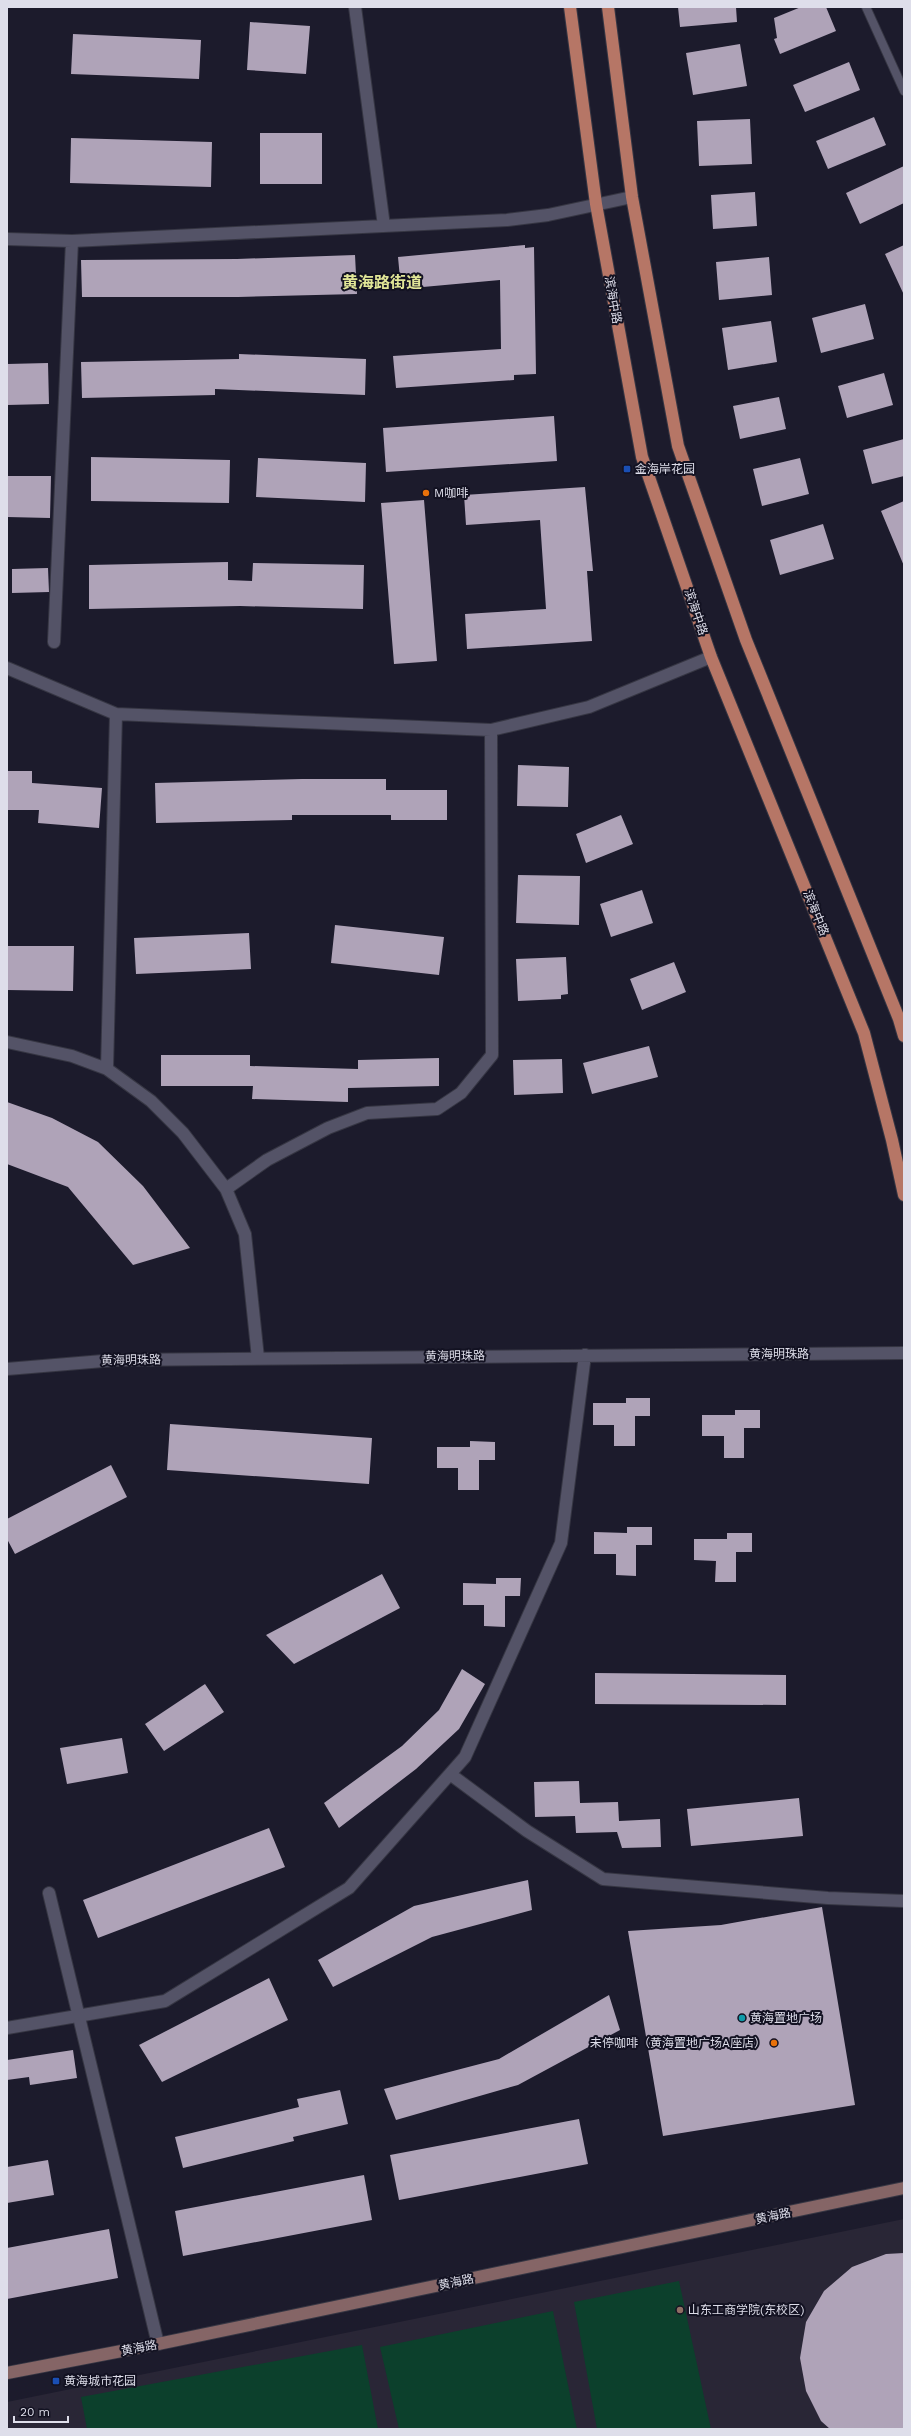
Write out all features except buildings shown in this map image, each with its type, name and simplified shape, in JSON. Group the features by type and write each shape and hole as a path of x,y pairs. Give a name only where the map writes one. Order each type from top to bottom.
{"main road":[{"name":"滨海中路","path":"570,7 596,204 642,457 711,657 864,1033 892,1140 904,1195"},
{"path":"608,7 632,197 678,446 746,640 900,1019 904,1036"},
{"name":"黄海路","path":"7,2373 158,2344 904,2188"}],"street":[{"path":"355,7 384,226"},
{"path":"7,239 72,241 507,220 548,215 632,197"},
{"path":"54,642 72,241"},
{"path":"7,668 116,714 491,730 589,707 711,657"},
{"path":"107,1069 116,714"},
{"path":"226,1189 267,1160 328,1128 367,1113 437,1109 461,1093 492,1055 491,730"},
{"path":"7,1042 72,1056 107,1069 151,1101 178,1128 226,1189 245,1234 258,1358"},
{"name":"黄海明珠路","path":"7,1369 115,1360 904,1353"},
{"path":"7,2028 165,2001 349,1888 450,1774 465,1756 561,1543 585,1355"},
{"path":"450,1774 527,1831 603,1879 828,1898 904,1901"},
{"path":"49,1893 158,2344"}],"lane":[{"path":"866,7 904,91"}],"shaded area":[{"name":"山东工商学院(东校区)","path":"904,2219 904,2429 7,2429 7,2402"}],"green space":[{"path":"679,2281 711,2429 597,2429 574,2302"},
{"path":"553,2311 577,2429 399,2429 380,2347"},
{"path":"362,2345 378,2429 87,2429 81,2397"}],"place":[{"name":"金海岸花园","path":"627,469"},
{"name":"M咖啡","path":"426,493"},
{"name":"黄海置地广场","path":"742,2018"},
{"name":"未停咖啡（黄海置地广场A座店）","path":"774,2043"},
{"name":"山东工商学院(东校区)","path":"680,2310"},
{"name":"黄海城市花园","path":"56,2381"}],"district":[{"name":"黄海路街道","path":"382,282"}]}
